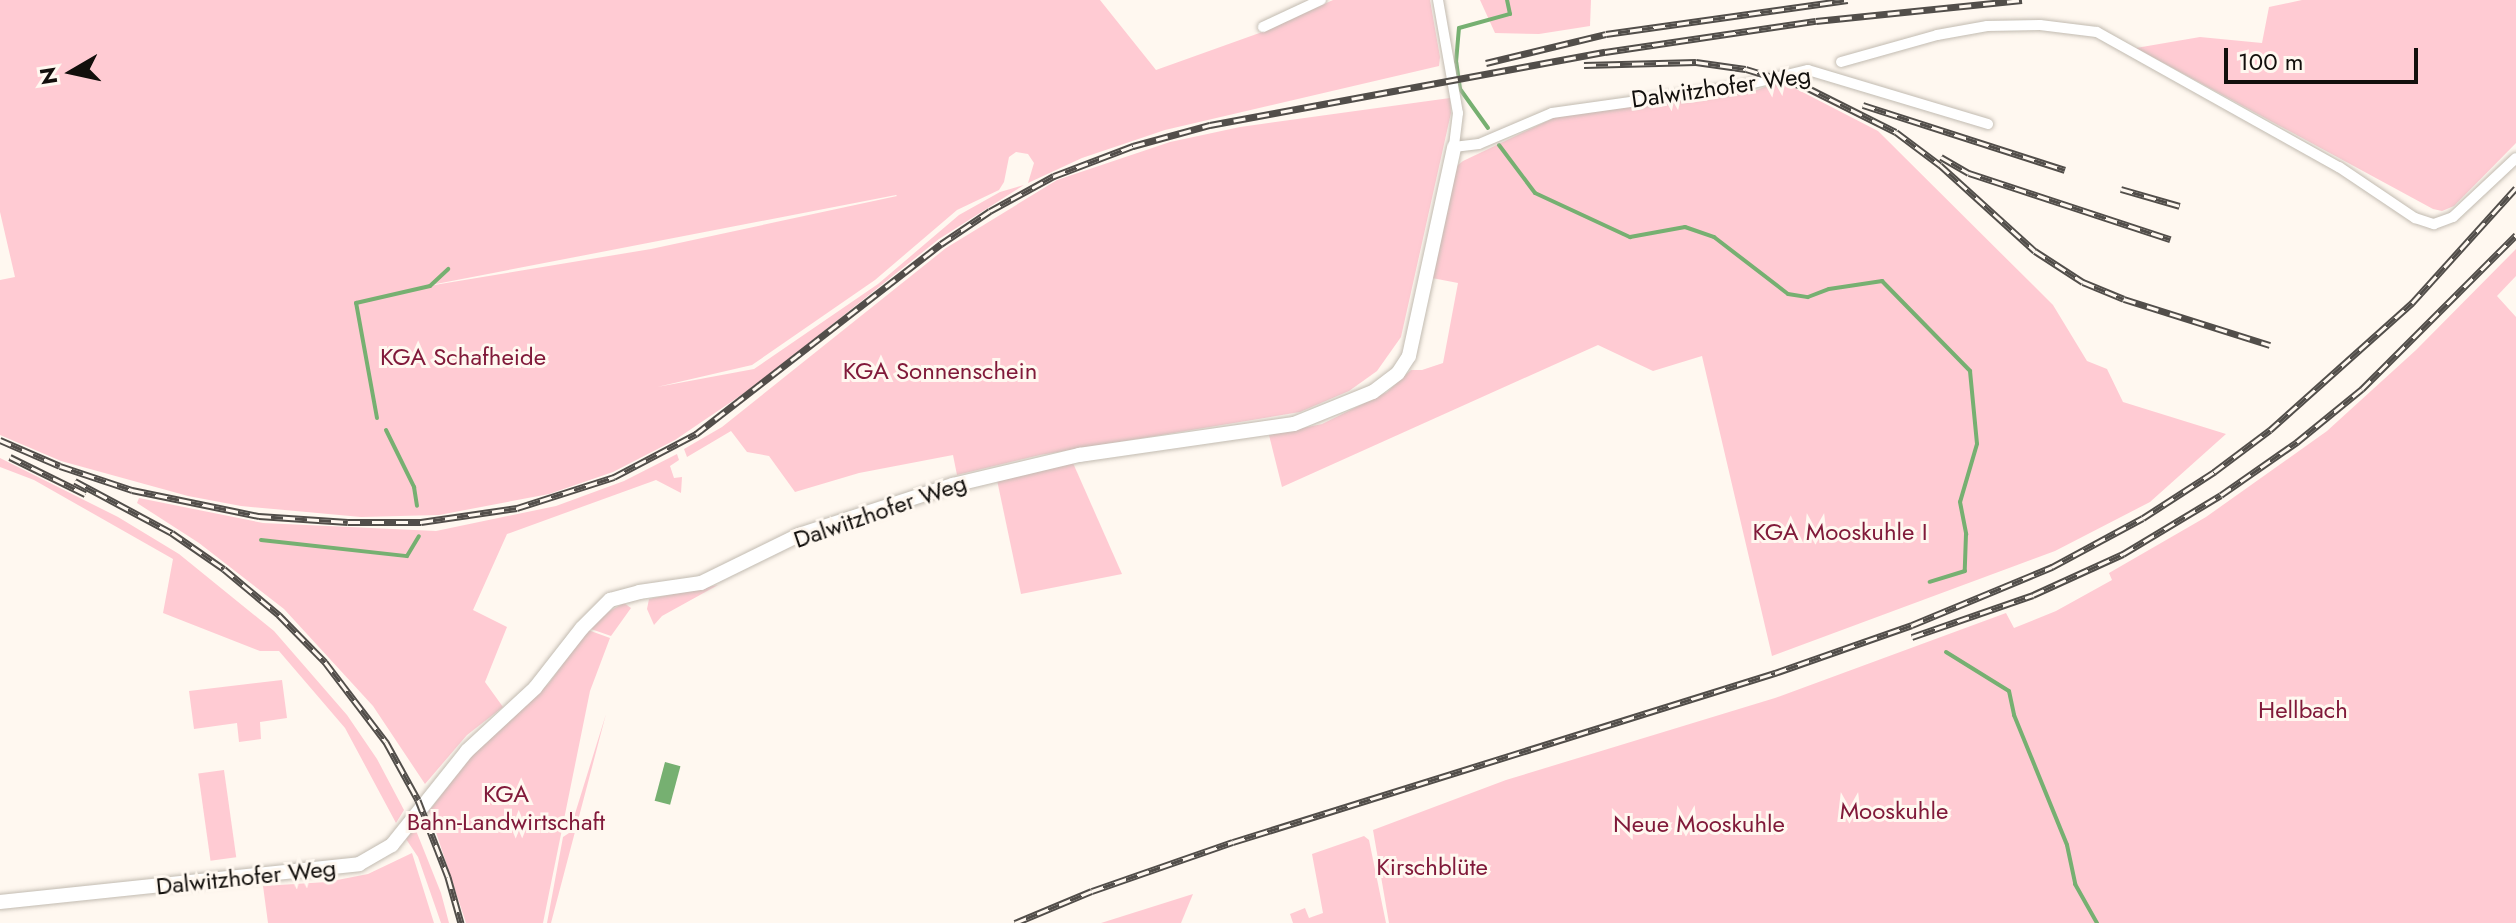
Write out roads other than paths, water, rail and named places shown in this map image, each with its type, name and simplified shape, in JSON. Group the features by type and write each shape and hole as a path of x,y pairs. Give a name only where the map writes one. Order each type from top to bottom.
{"street":[{"path":"1263,27 1321,0"},
{"name":"Dalwitzhofer Weg","path":"0,902 359,864 392,845 467,751 535,688 582,628 610,600 709,581 799,535 953,485 1079,455 1294,424 1319,417 1373,392 1398,373 1409,356 1454,147 1458,120 1456,95 1438,0"},
{"path":"1841,62 1937,35 1987,26 2040,25 2097,32 2339,167 2415,218 2434,224 2453,217 2516,158"},
{"name":"Dalwitzhofer Weg","path":"1454,147 1479,144 1552,113 1737,87 1808,70 1828,73 1988,124"}],"waterway":[{"name":"Hellbach","path":"1488,128 1460,89 1456,62 1459,28 1510,14 1507,0"},
{"name":"Hellbach","path":"1499,145 1535,193 1630,237 1685,227 1714,237 1788,294 1808,297 1829,289 1882,281 1970,371 1977,444 1960,502 1966,534 1965,571 1930,582"},
{"path":"377,418 356,303 430,286 448,269"},
{"path":"386,430 414,487 417,506"},
{"path":"261,540 407,556 419,536"},
{"name":"Hellbach","path":"1946,652 2009,691 2014,715 2067,845 2075,884 2097,923"}],"railway":[{"path":"1486,63 1606,34 1848,0"},
{"path":"0,440 60,466 132,490 259,516 348,522 421,522 517,508 614,477 696,434 941,244 990,211 1054,176 1133,146 1210,125 1605,52 1816,21 2022,0"},
{"path":"1584,65 1696,62 1746,69 1808,88 1896,132 1940,165 2035,251 2083,282 2124,299 2270,345"},
{"path":"1863,105 2065,170"},
{"path":"1941,157 1969,173 2170,239"},
{"path":"1015,923 1092,891 1233,842 1775,673 1912,625 2052,567 2143,518 2214,472 2270,430 2412,303 2516,188"},
{"path":"2121,189 2180,206"},
{"path":"1912,637 2033,595 2123,554 2221,495 2297,442 2362,389 2516,235"},
{"path":"10,457 85,494"},
{"path":"75,481 172,533 224,569 279,615 325,662 386,742 418,800 448,877 461,923"}],"park label":[{"name":"KGA Schafheide","path":"463,357"},
{"name":"KGA Sonnenschein","path":"940,371"},
{"name":"KGA Mooskuhle I","path":"1840,532"},
{"name":"KGA Bahn-Landwirtschaft","path":"506,808"},
{"name":"Mooskuhle","path":"1894,811"},
{"name":"Neue Mooskuhle","path":"1699,824"},
{"name":"Kirschblüte","path":"1432,867"}]}
